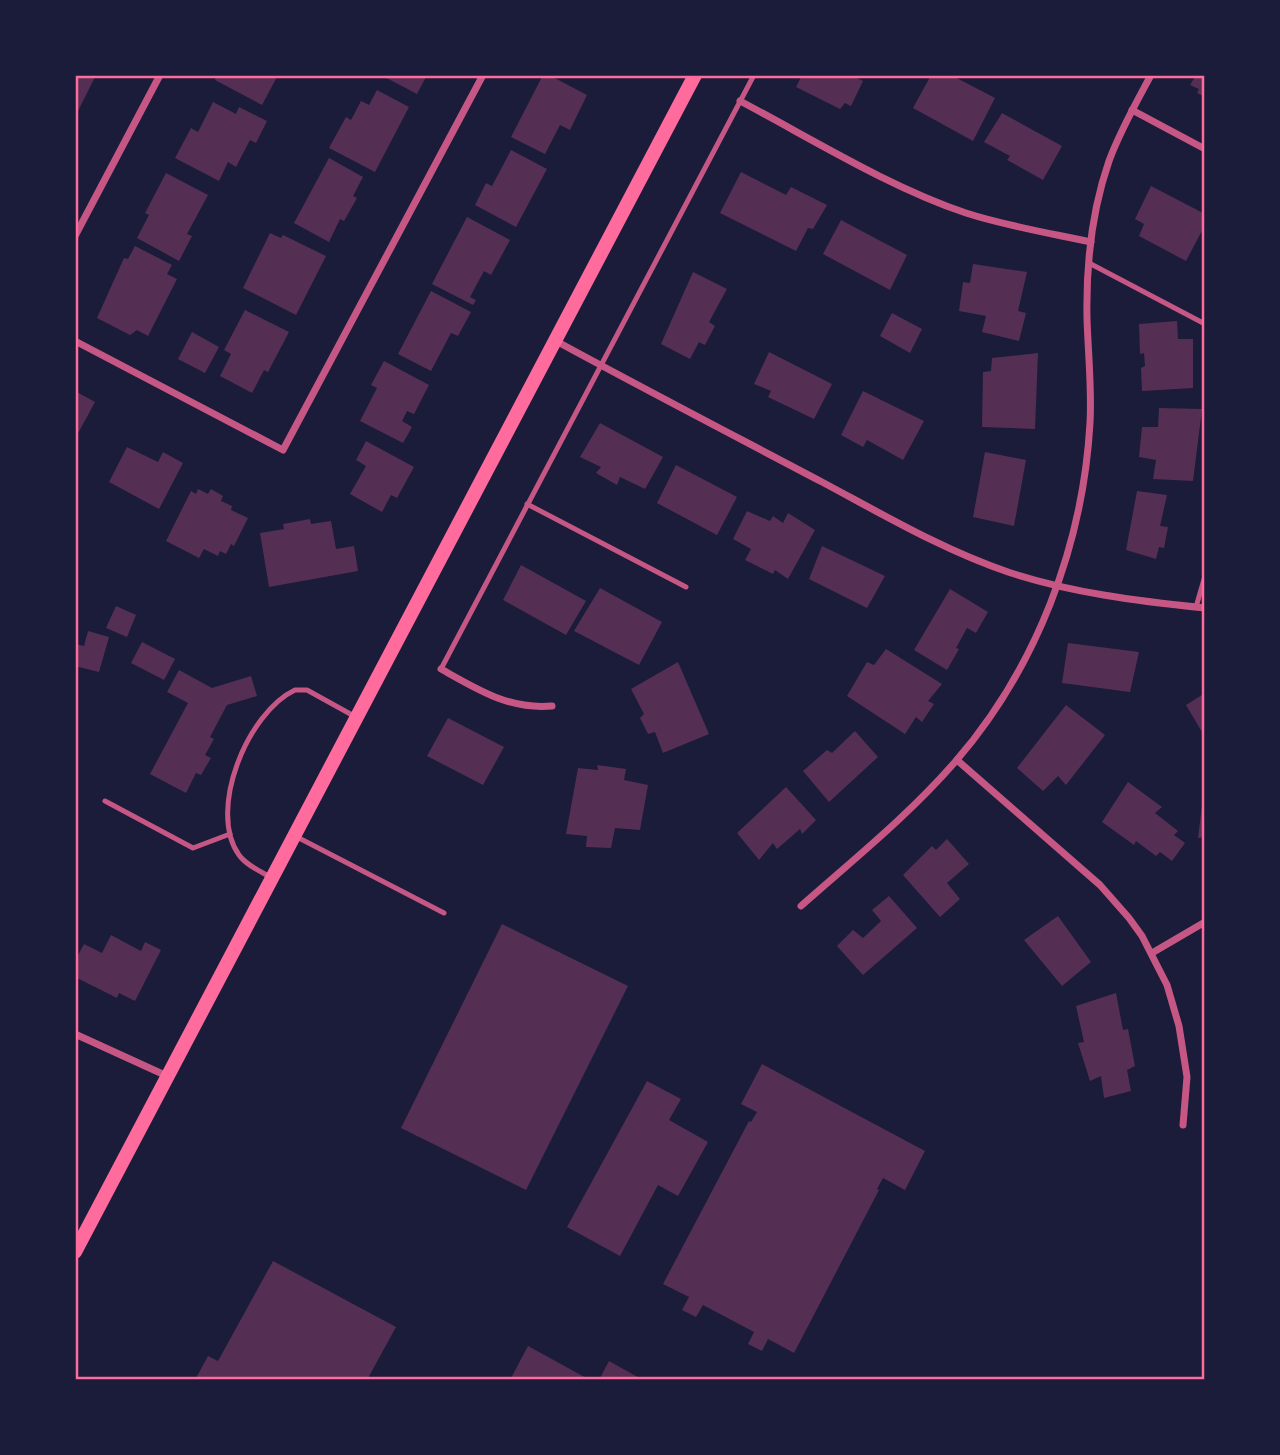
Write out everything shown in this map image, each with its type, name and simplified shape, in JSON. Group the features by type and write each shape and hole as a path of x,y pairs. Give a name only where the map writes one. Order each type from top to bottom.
{"main road":[{"path":"75,1252 695,75"}],"street":[{"path":"75,236 160,75"},
{"path":"75,341 284,450 483,75"},
{"path":"801,906 911,808 957,760 1014,679 1058,586 1074,531 1088,449 1091,394 1087,317 1091,242 1109,160 1151,75"},
{"path":"740,101 941,204 993,220 1091,242"},
{"path":"1132,110 1205,149"},
{"path":"556,341 939,543 982,562 1058,586 1120,599 1200,607"},
{"path":"441,669 497,699 525,707 552,706"},
{"path":"957,760 1100,885 1129,918 1152,953 1174,1004 1184,1050 1187,1077 1183,1125"},
{"path":"1152,953 1205,922"},
{"path":"75,1034 168,1076"}],"lane":[{"path":"441,669 754,75"},
{"path":"1089,263 1205,324"},
{"path":"527,504 687,587"},
{"path":"1200,607 1205,576"},
{"path":"273,878 240,857 230,834 230,797 239,756 255,730 289,693 302,689 357,718"},
{"path":"105,801 193,848 230,834"},
{"path":"295,835 444,913"}],"building":[{"path":"75,75 96,75 75,117"},
{"path":"217,75 278,75 262,105 215,80"},
{"path":"381,75 427,75 417,94"},
{"path":"543,75 549,75 587,95 570,130 560,125 545,154 511,137"},
{"path":"802,75 857,75 855,77 863,81 851,106 845,103 840,109 796,87"},
{"path":"926,75 951,75 995,98 973,141 913,108 930,77"},
{"path":"1196,75 1205,75 1205,97 1197,93 1199,89 1190,85"},
{"path":"377,90 409,107 375,172 329,148 346,117 351,120 361,101 369,105"},
{"path":"213,102 236,114 239,107 267,121 256,143 250,140 236,167 228,162 219,181 175,158 191,128 198,132"},
{"path":"1002,113 1062,146 1043,180 1007,160 1010,156 984,142"},
{"path":"511,150 547,169 516,227 475,205 486,183 492,186"},
{"path":"329,158 363,177 353,196 357,198 344,221 340,219 329,242 294,223"},
{"path":"741,172 786,195 791,187 827,205 813,229 808,228 796,251 720,213"},
{"path":"166,173 208,195 187,234 192,236 179,261 137,238 149,215 145,213"},
{"path":"1151,186 1205,214 1205,225 1186,261 1139,236 1144,224 1135,219"},
{"path":"467,217 510,240 491,275 484,271 470,297 476,300 473,305 432,284"},
{"path":"841,220 907,255 890,290 823,254"},
{"path":"270,233 281,238 283,235 326,256 296,315 243,288"},
{"path":"135,246 172,265 167,274 177,279 148,336 137,330 130,335 97,318 124,258 128,259"},
{"path":"973,264 1027,272 1018,311 1026,313 1019,341 982,332 986,316 959,311 963,282 970,283"},
{"path":"693,272 727,289 709,322 715,326 705,345 699,342 690,359 661,344"},
{"path":"431,291 471,312 458,336 451,333 431,371 398,354"},
{"path":"245,310 289,332 268,372 264,370 252,393 220,376 231,354 224,350"},
{"path":"892,313 922,329 910,353 880,336"},
{"path":"1177,321 1178,339 1193,339 1193,388 1142,391 1141,368 1145,366 1144,353 1140,354 1139,324"},
{"path":"192,332 219,347 205,373 178,359"},
{"path":"769,352 832,384 814,419 768,397 771,391 754,384"},
{"path":"1038,353 1035,429 982,427 983,372 991,371 992,358"},
{"path":"384,361 429,385 414,414 407,411 402,421 412,427 403,443 360,421 377,388 371,385"},
{"path":"75,391 95,402 75,439"},
{"path":"863,391 924,421 903,460 867,440 863,447 841,435"},
{"path":"1159,408 1202,409 1193,481 1153,479 1156,460 1139,457 1142,427 1158,427"},
{"path":"600,423 663,457 645,489 620,477 617,485 596,473 601,467 580,457"},
{"path":"366,441 414,467 397,498 391,495 382,512 350,494 366,466 356,460"},
{"path":"127,447 158,462 163,452 183,463 159,509 109,482"},
{"path":"985,452 1026,460 1014,526 973,517"},
{"path":"676,465 737,497 717,535 657,503"},
{"path":"198,489 208,494 211,489 223,496 221,501 232,506 231,510 248,518 234,546 231,544 226,554 220,551 218,556 204,549 199,558 166,541 191,491 196,494"},
{"path":"1137,491 1167,495 1160,526 1168,527 1164,548 1159,547 1156,559 1126,550"},
{"path":"747,511 770,521 773,516 783,523 788,513 815,530 788,579 775,570 773,574 745,560 751,549 733,539"},
{"path":"310,519 311,524 331,521 336,549 354,546 358,571 269,587 260,533 284,529 283,524"},
{"path":"822,546 885,576 867,608 809,579"},
{"path":"521,565 586,601 566,635 503,600"},
{"path":"600,588 662,622 639,665 574,631"},
{"path":"950,589 988,612 976,633 967,628 947,670 914,650"},
{"path":"116,606 136,615 127,637 106,628"},
{"path":"88,631 109,637 99,672 75,666 75,644 84,646"},
{"path":"142,642 175,659 164,680 131,663"},
{"path":"1068,643 1139,652 1130,692 1062,683"},
{"path":"886,649 942,684 928,701 934,704 922,722 916,717 905,734 847,696 867,662 874,665"},
{"path":"678,662 709,734 663,753 655,732 648,734 640,718 644,714 631,689"},
{"path":"179,670 212,688 251,676 257,696 227,705 210,737 214,739 205,755 211,758 201,775 196,773 186,793 150,774 188,703 167,692"},
{"path":"1205,693 1205,730 1202,732 1186,705"},
{"path":"1066,705 1105,735 1066,785 1058,776 1043,791 1017,768"},
{"path":"448,718 504,747 483,785 427,756"},
{"path":"855,731 878,757 829,802 803,771 827,750 832,753"},
{"path":"597,765 626,769 624,780 648,785 640,830 615,828 611,848 586,847 587,836 566,834 578,768 598,770"},
{"path":"1128,782 1162,807 1155,813 1178,831 1174,835 1185,843 1172,861 1160,852 1156,856 1136,841 1134,845 1102,822"},
{"path":"786,787 816,820 802,834 800,829 777,849 773,843 759,860 737,833"},
{"path":"1202,805 1205,805 1205,837 1198,838"},
{"path":"947,839 969,864 947,883 960,899 940,917 903,875 932,846 936,850"},
{"path":"889,896 917,928 863,975 837,946 853,930 863,938 881,921 872,910"},
{"path":"1058,916 1091,962 1062,986 1024,940"},
{"path":"502,924 628,986 526,1190 401,1128"},
{"path":"111,935 141,951 145,942 161,950 135,1001 119,993 117,998 75,977 75,961 84,944 102,953"},
{"path":"1116,993 1123,1030 1128,1029 1135,1066 1127,1070 1131,1091 1104,1098 1101,1076 1090,1081 1078,1043 1084,1042 1076,1006"},
{"path":"762,1064 925,1151 905,1190 883,1178 794,1353 768,1339 762,1351 748,1344 754,1332 703,1305 696,1317 682,1310 689,1297 663,1284 749,1121 751,1122 757,1112 741,1104"},
{"path":"647,1081 681,1099 669,1120 708,1142 678,1196 658,1185 620,1256 567,1227"},
{"path":"273,1261 396,1327 367,1380 195,1380 208,1356 218,1361"},
{"path":"528,1346 590,1380 510,1380"},
{"path":"609,1361 643,1380 599,1380"}]}
